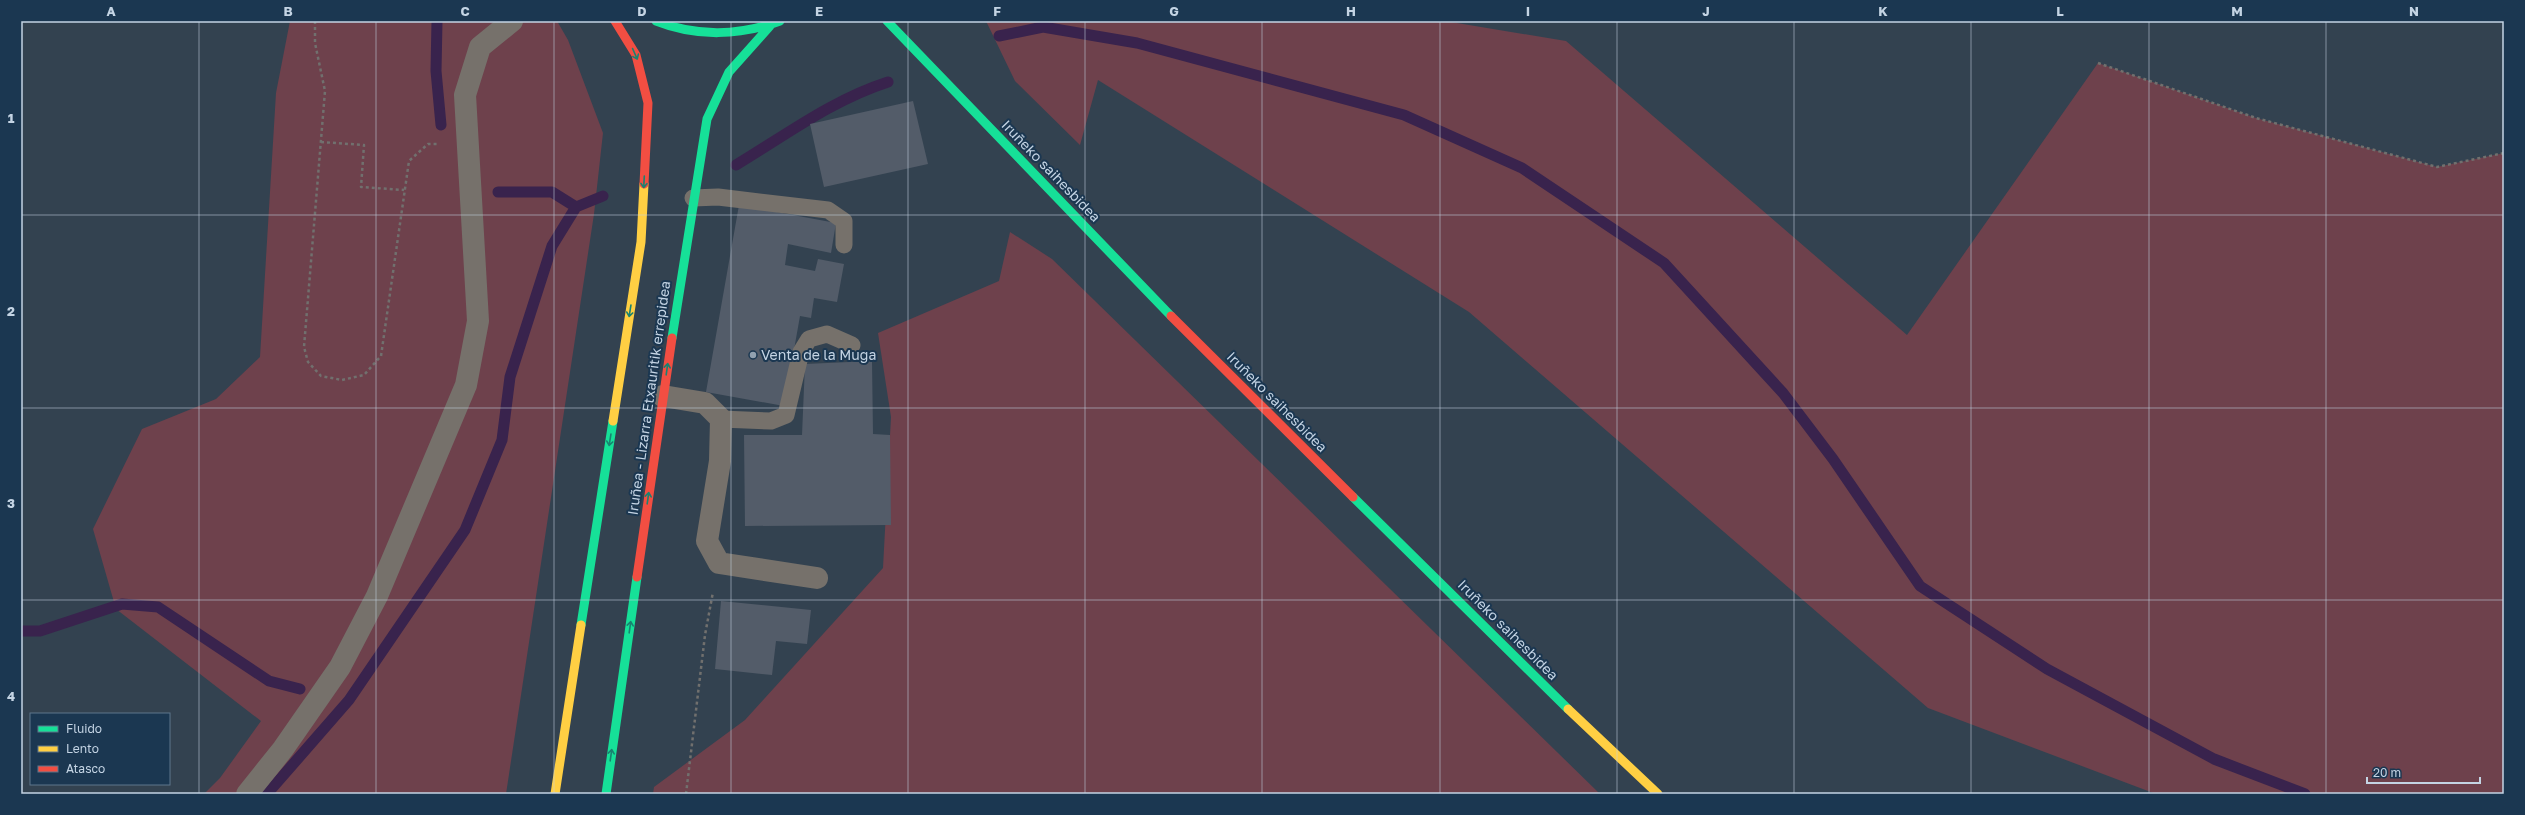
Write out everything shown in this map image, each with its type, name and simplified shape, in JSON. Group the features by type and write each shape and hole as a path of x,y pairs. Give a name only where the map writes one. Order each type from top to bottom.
{"main road":[{"path":"554,794 641,242 648,103 636,55 615,21"},
{"path":"656,21 665,25 717,34 770,26 780,21"},
{"name":"Iruñeko saihesbidea","path":"887,21 1181,327 1531,673 1658,794"},
{"name":"Iruñea - Lizarra Etxauritik errepidea","path":"606,794 663,396 707,119 729,72 770,26"}],"street":[{"path":"247,794 283,749 340,667 377,596 466,385 478,321 465,95 480,47 512,21"},
{"path":"663,396 705,403 721,419 720,461 707,541 719,562 817,578"}],"lane":[{"path":"694,198 718,197 828,210 844,221 844,245"},
{"path":"721,419 771,421 786,415 801,352 809,339 827,334 852,345"}],"path":[{"path":"315,21 315,43 325,91 304,347 308,362 320,376 342,380 364,375 381,356 409,162 428,144 440,144"},
{"path":"2098,63 2256,118 2437,167 2504,153"},
{"path":"321,142 364,144 361,187 404,190"},
{"path":"686,794 705,635 719,562"}],"shaded area":[{"path":"290,21 557,21 568,40 603,133 594,214 506,794 204,794 220,778 261,721 116,609 93,529 142,429 216,399 260,357 276,93"},
{"path":"986,21 1445,21 1566,41 1907,335 2098,63 2256,118 2437,167 2504,153 2504,794 2156,794 1928,708 1469,312 1098,80 1080,145 1015,81"},
{"path":"1010,232 1052,259 1600,794 653,794 654,787 745,720 883,568 891,417 878,333 999,281"}],"building":[{"path":"913,101 928,164 824,187 810,124"},
{"name":"Venta de la Muga","path":"739,205 836,223 831,253 788,244 785,265 815,271 818,259 844,264 837,302 814,298 811,318 800,316 784,406 706,392"},
{"path":"872,361 873,434 890,435 891,525 745,526 744,435 802,435 805,364"},
{"path":"721,601 811,610 807,644 776,641 772,675 715,669"}],"waterway":[{"path":"437,21 436,71 441,125"},
{"path":"999,36 1043,27 1137,43 1404,115 1522,168 1664,263 1783,393 1833,459 1920,586 2047,669 2214,759 2305,794"},
{"path":"736,165 828,108 848,98 888,82"},
{"path":"498,192 552,192 576,207"},
{"path":"267,794 349,700 465,530 502,440 510,377 552,246 576,207 603,196"},
{"path":"21,631 40,631 122,604 158,607 269,681 300,689"}],"traffic: fast":[{"path":"656,21 687,30 718,33 749,30 780,21"},
{"path":"887,21 1171,316"},
{"path":"672,338 707,119 729,72 770,26"},
{"path":"581,625 613,421"},
{"path":"1353,497 1568,709"},
{"path":"606,794 637,577"}],"traffic: slow":[{"path":"613,421 641,242 644,184"},
{"path":"555,794 581,625"},
{"path":"1568,709 1658,794"}],"traffic: jam":[{"path":"615,21 636,55 648,103 644,184"},
{"path":"1171,316 1353,497"},
{"path":"637,577 672,338"}],"place":[{"name":"Venta de la Muga","path":"753,355"}]}
